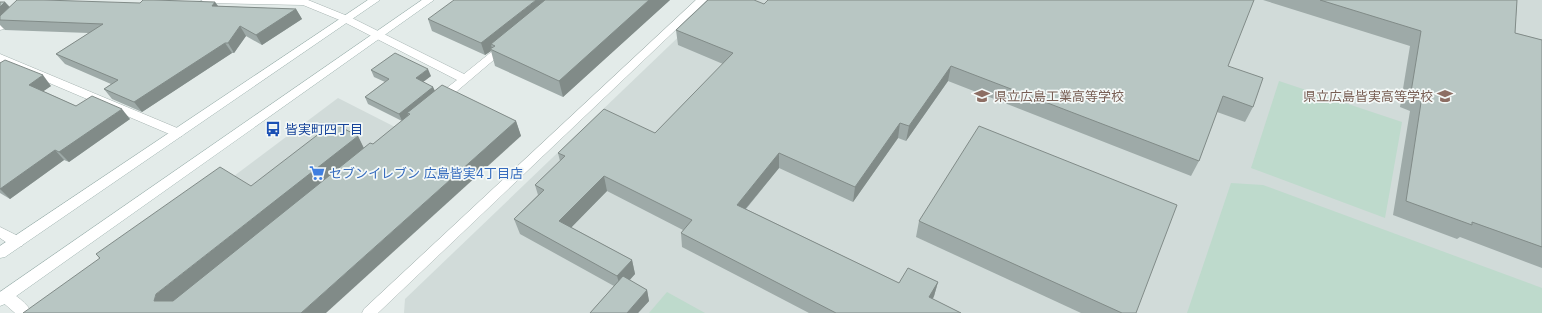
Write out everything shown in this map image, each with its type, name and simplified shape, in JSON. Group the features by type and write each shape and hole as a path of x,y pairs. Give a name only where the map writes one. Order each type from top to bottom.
{"street":[{"path":"0,27 28,0"},
{"path":"206,0 304,2 346,19 465,78"},
{"path":"0,253 375,0"},
{"path":"25,313 3,298 430,0"},
{"path":"370,313 702,0"},
{"path":"428,108 514,39"},
{"path":"0,58 178,133"},
{"path":"0,232 17,242"}],"shaded area":[{"name":"県立広島工業高等学校","path":"717,0 1542,0 1542,313 404,313 405,299"},
{"path":"338,98 395,127 292,210 234,176"}],"green space":[{"path":"1279,81 1402,122 1385,218 1251,168"},
{"path":"1231,183 1263,185 1542,288 1542,313 1187,313"},
{"path":"667,292 705,313 649,313"}],"building":[{"path":"17,0 140,3 143,0 154,0 215,2 212,6 296,9 256,35 240,26 228,43 225,43 134,102 104,89 118,80 56,54 103,24 0,20 0,16"},
{"path":"454,0 536,0 481,43 428,19"},
{"path":"545,0 649,0 559,81 490,49 495,46 491,44"},
{"path":"708,0 754,0 764,4 768,0 1254,0 1228,66 1263,78 1253,107 1223,96 1199,161 951,66 909,126 900,123 855,187 779,153 737,205 899,283 908,268 938,282 929,297 961,313 836,313 681,233 692,220 604,176 559,221 632,260 617,276 514,219 544,190 535,185 565,156 558,153 604,109 655,133 733,53 676,30"},
{"path":"1320,0 1517,0 1515,33 1542,40 1542,247 1472,222 1472,225 1406,201 1422,96 1411,92 1421,31"},
{"path":"0,2 5,2 0,7"},
{"path":"395,53 428,69 416,78 433,87 399,114 365,97 389,79 371,70"},
{"path":"5,60 43,75 29,85 76,106 92,96 122,109 59,152 55,150 0,189 0,63"},
{"path":"442,85 516,121 301,313 23,313 100,258 96,254 220,167 251,186 333,123 358,136 156,294 154,301 173,301 370,143 373,144 410,114 407,113"},
{"path":"979,126 1177,205 1136,313 1122,313 919,221"},
{"path":"623,276 647,290 627,313 590,313"}],"place":[{"name":"県立広島工業高等学校","path":"982,96"},
{"name":"県立広島皆実高等学校","path":"1445,96"},
{"name":"皆実町四丁目","path":"273,129"},
{"name":"セブンイレブン 広島皆実4丁目店","path":"317,173"}]}
